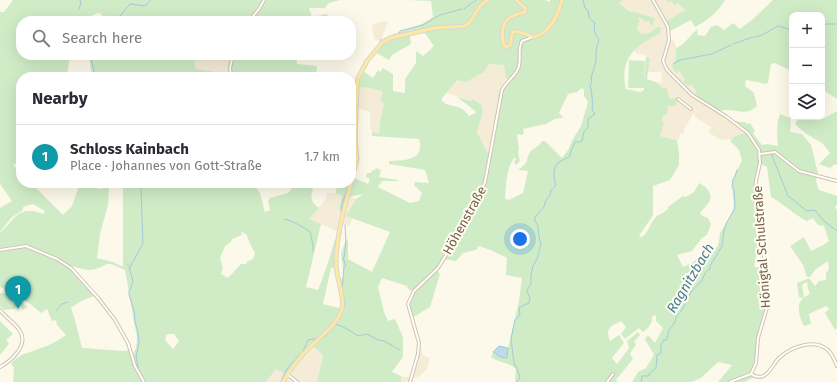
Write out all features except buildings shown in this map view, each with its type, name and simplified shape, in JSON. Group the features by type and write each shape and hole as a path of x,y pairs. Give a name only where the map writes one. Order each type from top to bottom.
{"main road":[{"path":"356,113 358,78 367,61 382,43 390,38 435,28 465,26 470,22 477,10 487,0"},
{"path":"516,0 525,8 525,12 515,14 508,18 502,31 504,45 506,47 510,45 510,36 513,32 518,31 534,37"},
{"name":"Höhenstraße","path":"534,37 539,36 552,24 562,0"},
{"path":"356,148 356,163"},
{"path":"283,382 287,374 298,360 327,331 339,316 342,308 343,301 336,271 337,245 342,215 349,188"}],"street":[{"path":"253,16 264,0"},
{"path":"652,0 668,27 669,40 663,61 667,70 692,95 727,117 748,133 758,146 760,154 775,152 800,171 837,181"},
{"name":"Höhenstraße","path":"410,382 418,354 419,342 408,304 414,291 438,268 454,242 468,212 479,195 485,182 502,90 506,83 516,74 522,41 534,37"},
{"path":"229,72 231,60"},
{"path":"678,99 691,109"},
{"name":"Hönigtal Schulstraße","path":"751,374 756,363 758,338 768,304 762,278 764,256 755,196 760,154"},
{"path":"0,250 26,246 57,259 71,268 99,299 115,320 128,343 135,366 144,382"},
{"path":"0,310 21,332 22,339 20,348 14,357 8,363 0,367"},
{"path":"730,382 751,374 760,377 764,376 782,356 799,346 809,344 817,345 828,350 837,366"},
{"path":"287,374 297,382"},
{"path":"607,382 613,374"}],"shaded area":[{"path":"623,0 667,0 669,3 672,1 678,3 685,10 668,24 670,41 674,40 676,48 676,58 672,67 675,74 679,71 685,79 683,82 688,86 692,85 710,106 727,115 748,132 735,136 732,139 721,140 708,132 712,128 695,117 694,113 684,129 684,133 680,134 679,140 659,136 664,122 662,121 662,117 668,99 658,83 662,81 661,72 648,72 650,58 646,57 646,55 635,53 635,49 638,46 655,35 657,27 650,33 640,34 637,27 640,21 638,19 640,17 648,21 653,27 653,21 655,18 636,12 630,12 619,3"},
{"path":"388,21 381,41 374,39 372,25 378,22"},
{"path":"197,60 236,60 228,65 230,72 196,69 194,62"},
{"path":"489,64 504,65 508,80 503,85 498,96 499,113 492,154 487,153 477,132 483,112 473,99 471,101 446,93 459,80"},
{"path":"358,87 383,92 384,102 379,133 372,132 370,127 370,112 358,108"},
{"path":"327,193 342,195 339,210 346,196 356,199 347,216 352,218 350,226 341,224 340,230 336,231 308,219 326,199"},
{"path":"419,343 423,355 430,358 427,369 419,377 413,378 412,382 401,382 401,376 410,378 414,370"},
{"path":"313,346 323,355 317,382 266,382 276,369 297,362"}],"green space":[{"path":"13,0 340,0 329,3 325,8 309,8 312,16 102,16 98,13 91,16 16,16 16,60 69,60 68,72 16,72 16,164 13,165 16,168 16,188 36,188 63,215 72,206 78,188 109,188 108,205 100,234 97,258 113,262 121,266 123,266 123,188 256,188 260,193 265,212 270,210 268,201 270,198 288,193 292,188 312,188 311,197 314,204 319,208 309,219 321,224 306,287 318,290 335,239 339,243 337,268 331,268 323,304 343,309 345,304 340,281 344,276 341,254 346,239 348,242 348,259 372,272 390,232 346,216 356,199 364,194 352,197 346,196 342,210 339,210 342,195 335,193 337,188 356,188 356,179 368,184 370,179 366,177 367,173 371,173 372,170 375,170 376,168 381,170 379,177 398,180 382,181 378,187 410,203 419,201 422,193 414,185 415,182 429,183 425,170 389,164 389,161 412,158 416,155 419,152 419,139 372,136 372,132 379,133 384,103 380,101 383,92 358,87 362,70 373,78 378,70 380,72 383,68 393,74 393,91 405,93 405,79 416,63 416,51 423,56 434,46 424,32 410,35 411,44 392,55 389,60 373,51 385,40 402,34 388,36 422,24 433,17 431,1 408,0 545,0 550,2 550,0 561,0 556,15 563,0 623,0 619,3 630,12 636,12 655,18 653,21 653,27 648,21 646,22 640,18 638,19 640,21 637,27 640,34 650,33 657,27 661,27 660,34 654,36 639,46 630,56 624,74 626,89 640,92 644,90 644,88 628,88 629,60 645,61 644,85 646,57 650,58 647,79 658,83 662,88 667,88 669,98 677,99 676,106 668,106 667,114 662,117 662,121 664,122 660,136 677,140 679,165 670,180 653,186 653,215 639,236 642,237 644,235 655,218 667,210 668,207 683,196 686,197 694,192 699,183 706,187 710,193 709,203 700,213 702,216 708,218 711,224 707,235 702,238 692,251 677,255 683,267 702,255 709,256 717,248 720,232 731,216 734,205 732,186 733,180 742,161 739,150 730,141 735,136 748,132 733,121 745,122 747,124 750,123 755,131 753,133 762,145 767,144 778,146 777,125 780,114 789,118 791,126 790,132 802,134 811,145 818,173 816,181 819,190 837,196 837,205 835,207 837,210 837,328 835,330 825,313 829,309 826,306 809,314 811,324 804,326 800,316 799,305 803,298 810,293 807,282 802,285 804,297 799,297 797,283 810,279 815,286 819,281 826,280 826,273 829,269 828,261 815,270 810,277 807,277 803,265 790,246 804,237 811,251 823,245 829,241 824,226 818,225 813,218 807,221 771,197 767,167 759,163 755,190 760,236 754,267 762,268 761,278 769,307 765,320 762,321 760,328 753,369 750,375 763,375 764,377 760,379 752,378 745,382 718,382 732,365 718,362 701,378 692,382 632,382 638,372 646,368 654,355 645,339 648,335 655,343 663,328 656,321 656,316 654,315 648,328 643,332 639,328 625,339 621,334 626,327 621,321 608,330 610,341 619,335 624,343 612,358 617,364 629,348 627,341 638,332 640,335 634,342 636,344 630,354 633,359 616,380 618,382 515,382 516,369 491,357 493,352 500,357 507,358 519,301 522,278 506,275 507,258 479,246 476,250 463,253 456,261 443,259 436,268 440,274 430,307 412,318 407,303 412,291 409,290 407,286 382,278 378,287 384,312 388,321 395,319 403,337 403,357 392,372 401,376 401,382 317,382 323,355 313,346 297,362 288,375 276,369 266,382 13,382 14,368 11,364 14,360 27,353 49,345 66,335 57,325 56,320 52,321 47,309 41,313 24,299 0,287 0,252 27,247 26,244 0,248 0,233 22,212 35,211 43,214 45,211 33,204 23,207 23,210 11,218 0,232 0,208 12,201 0,184 0,12 4,12","holes":["489,64 504,65 506,78 508,80 503,85 498,96 499,113 492,154 487,152 477,132 483,112 481,105 473,99 471,101 457,97 475,111 476,113 469,116 463,109 449,105 442,101 442,98 458,80 466,82 484,72","582,88 584,90 584,96 588,102 581,126 568,150 562,158 545,141 542,141 530,152 524,165 517,170 528,171 523,193 509,200 505,199 509,168 514,158 516,158 514,163 516,165 520,161 517,135 524,134 523,129 546,124 563,117 559,113 568,94 577,92","241,232 246,234 255,253 253,259 246,264 241,264 228,278 221,274 223,268 220,258 225,246 231,242 232,239 242,235","107,264 111,264 125,270 137,338 136,348 133,354 137,368 135,370 131,352 128,350 82,348 71,308 81,301 94,296 69,267 71,266 93,270","174,334 179,341 173,349 165,340 166,335"]},
{"path":"667,0 725,0 704,22 695,27 691,20 670,31 667,21 685,10 678,3 674,5 672,1 668,3"},
{"path":"773,0 837,0 837,99 825,91 825,12 789,12 789,70 775,63 771,64 768,83 764,84 746,80 745,86 754,93 757,106 743,112 729,110 719,111 695,96 696,91 692,85 688,86 683,82 685,79 679,71 676,74 672,67 676,58 676,48 679,47 698,29 697,35 705,36 711,27 717,25 724,30 733,23 740,29"},
{"path":"327,14 328,16 317,16"},
{"path":"90,60 197,60 194,62 196,69 217,72 91,72"},
{"path":"230,60 297,60 297,64 317,66 316,72 230,72 228,65"},
{"path":"837,111 837,165 835,164 830,168 819,164 830,153 822,143 805,133 795,124 797,120 825,120 825,118"},
{"path":"356,146 359,159 356,170"},
{"path":"0,293 4,293 19,299 28,307 23,310 19,304 14,309 4,310 0,306"},
{"path":"0,321 13,334 6,340 9,344 0,355"}],"water":[{"path":"499,346 508,348 507,358 500,357 493,352"}],"waterway":[{"path":"79,9 81,3 80,0"},
{"path":"120,16 130,4 145,6 151,0"},
{"path":"517,382 520,377 514,363 511,339 515,320 520,315 519,308 528,304 530,299 527,290 531,284 533,266 537,259 541,244 535,217 544,207 551,190 556,185 554,174 556,165 570,156 575,142 582,141 584,132 588,127 588,119 595,114 592,110 590,86 599,39 596,36 594,27 595,23 589,18 588,10 585,8 583,0"},
{"path":"464,9 473,2"},
{"path":"384,39 399,34 400,31 423,25 440,15 462,9"},
{"path":"825,24 837,24"},
{"path":"755,37 762,35 778,26 789,29"},
{"path":"733,44 753,37"},
{"path":"673,64 680,60 712,54 731,45"},
{"path":"359,74 366,59 372,53"},
{"path":"91,60 94,72"},
{"path":"771,153 788,196 807,211 816,211 824,221 837,231"},
{"name":"Ragnitzbach","path":"641,382 642,376 649,376 649,374 656,368 657,355 661,353 661,345 664,340 666,340 669,331 675,323 676,317 682,310 691,292 701,282 706,272 710,269 710,266 722,246 724,230 735,208 734,190 732,187 733,179 737,170"},
{"path":"134,260 143,243 141,188"},
{"path":"341,212 347,188"},
{"path":"285,219 298,224 310,232 313,252"},
{"path":"342,290 344,267 346,266 343,258 346,241 345,225"},
{"path":"130,268 133,261"},
{"path":"129,267 133,281 130,290"},
{"path":"129,291 138,332 139,342 136,357 139,371"},
{"path":"343,293 345,304 344,308"},
{"path":"94,296 107,310"},
{"path":"56,311 62,304 68,302"},
{"path":"335,324 358,336 367,334 400,350"},
{"path":"323,337 327,334"},
{"path":"281,382 288,367 298,355 302,353 308,340 318,338"},
{"path":"132,360 133,365 139,375"},
{"path":"139,375 142,382"}],"place":[{"name":"Schloss Kainbach","path":"18,309"}]}
